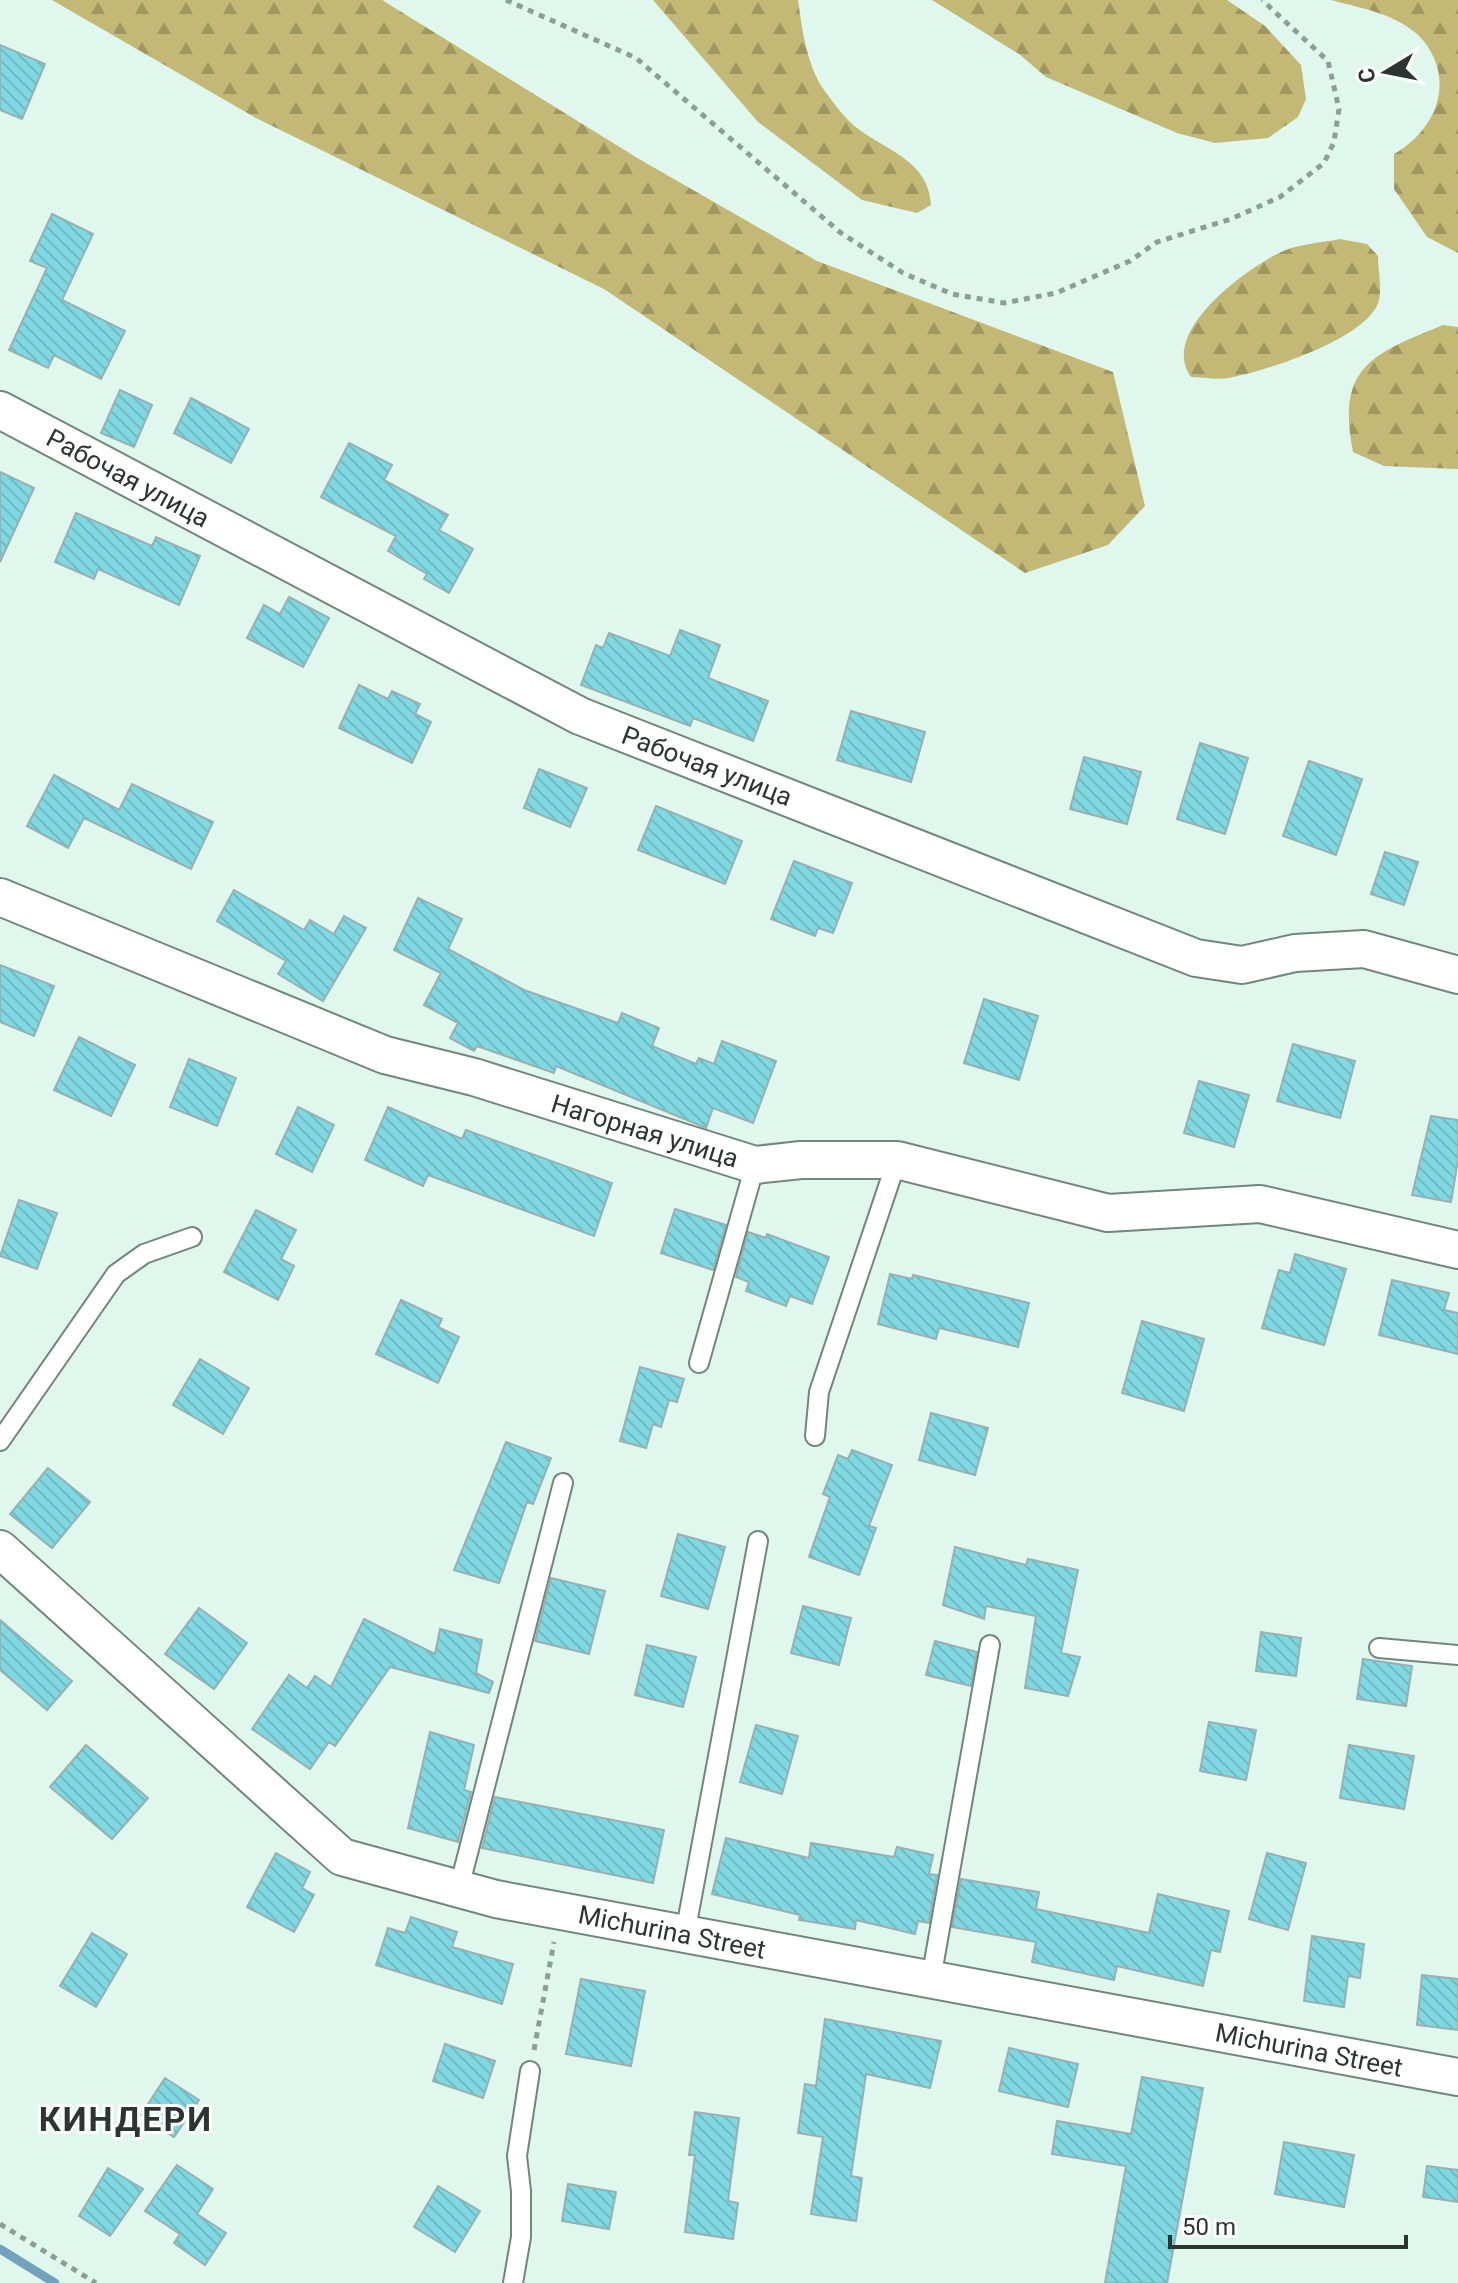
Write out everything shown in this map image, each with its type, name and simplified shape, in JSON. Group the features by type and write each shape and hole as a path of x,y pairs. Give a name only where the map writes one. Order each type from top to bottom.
{"street":[{"name":"Рабочая улица","path":"0,410 580,716 1196,958 1242,965 1295,953 1364,949 1458,975"},
{"name":"Нагорная улица","path":"0,897 385,1055 474,1077 755,1165 801,1160 897,1160 1108,1213 1260,1204 1458,1250"},
{"name":"Michurina Street","path":"0,1549 342,1857 459,1888 560,1910 1458,2077"}],"lane":[{"path":"815,1436 819,1392 897,1160"},
{"path":"699,1363 755,1165"},
{"path":"0,1441 116,1274 144,1254 192,1237"},
{"path":"459,1888 563,1483"},
{"path":"685,1934 758,1541"},
{"path":"931,1979 990,1645"},
{"path":"1379,1648 1458,1655"},
{"path":"513,2283 521,2237 517,2156 521,2111 530,2071"}],"path":[{"path":"506,0 636,58 841,233 903,273 952,294 1004,303 1056,293 1130,261 1157,242 1231,219 1280,197 1324,163 1334,142 1339,109 1328,61 1262,0"},
{"path":"530,2071 560,1910"},
{"path":"0,2224 96,2283"}],"green space":[{"path":"52,0 382,0 639,159 817,261 1113,372 1145,506 1108,545 1025,573 604,289 256,118"},
{"path":"653,0 798,0 809,59 824,90 853,124 915,167 923,178 931,205 917,213 862,200 758,122"},
{"path":"932,0 1227,0 1265,26 1301,65 1306,99 1298,117 1268,138 1215,143 1177,133 1046,77 1019,54"},
{"path":"1331,0 1458,0 1458,253 1427,237 1394,189 1394,154 1422,130 1438,100 1440,83 1430,50 1417,34 1398,21"},
{"path":"1340,239 1367,244 1378,256 1379,300 1371,314 1357,327 1314,351 1266,369 1228,378 1191,377 1184,360 1186,342 1195,323 1227,289 1286,250"},
{"path":"1443,325 1458,327 1458,469 1384,466 1353,452 1350,400 1365,367 1397,345"}],"building":[{"path":"0,45 45,64 22,119 0,110"},
{"path":"52,214 93,234 62,300 125,331 101,379 54,355 48,368 9,350 47,268 30,261"},
{"path":"120,390 152,405 134,447 101,433"},
{"path":"191,398 249,429 231,463 174,433"},
{"path":"349,443 392,465 384,480 448,515 439,530 473,549 449,593 424,579 427,574 388,551 396,536 321,497"},
{"path":"0,472 34,488 0,562"},
{"path":"76,513 152,546 156,537 200,556 179,605 98,569 94,579 55,562"},
{"path":"289,597 329,618 303,667 247,638 264,605 280,614"},
{"path":"680,630 720,645 708,678 768,701 753,741 693,718 690,726 581,685 596,645 603,648 609,633 670,656"},
{"path":"359,685 388,699 392,691 420,704 415,714 431,722 412,763 339,728"},
{"path":"851,711 925,732 911,782 837,760"},
{"path":"1200,743 1248,758 1225,834 1177,819"},
{"path":"1084,757 1141,772 1127,824 1070,809"},
{"path":"1309,761 1362,779 1336,855 1283,836"},
{"path":"539,769 587,788 570,827 524,808"},
{"path":"54,775 119,810 132,784 213,822 191,869 84,818 68,848 27,826"},
{"path":"656,806 742,841 725,884 638,850"},
{"path":"1385,852 1418,862 1404,905 1371,894"},
{"path":"794,861 852,883 833,933 818,928 815,936 771,919"},
{"path":"234,890 304,930 310,920 334,934 344,916 366,928 323,1001 278,974 286,961 217,921"},
{"path":"418,898 462,919 448,949 524,990 618,1023 622,1013 659,1028 652,1046 696,1064 699,1058 714,1064 722,1041 776,1061 753,1123 713,1108 706,1128 556,1066 554,1073 477,1046 474,1051 450,1038 458,1023 424,1005 441,973 394,950"},
{"path":"0,965 54,986 34,1036 0,1022"},
{"path":"984,999 1038,1016 1019,1080 964,1063"},
{"path":"79,1037 135,1065 111,1116 54,1090"},
{"path":"1293,1044 1355,1061 1340,1118 1277,1101"},
{"path":"189,1059 236,1078 217,1126 170,1107"},
{"path":"1199,1081 1249,1095 1234,1147 1184,1133"},
{"path":"298,1107 334,1125 312,1172 276,1154"},
{"path":"388,1107 462,1139 466,1130 612,1183 594,1236 428,1175 423,1186 365,1160"},
{"path":"1431,1116 1458,1120 1458,1160 1451,1202 1412,1195"},
{"path":"19,1200 57,1213 37,1269 0,1256"},
{"path":"675,1209 726,1225 713,1270 661,1253"},
{"path":"256,1210 296,1230 281,1259 294,1266 278,1300 224,1272"},
{"path":"748,1232 766,1238 767,1234 829,1257 812,1304 790,1296 786,1306 746,1291 749,1282 736,1277"},
{"path":"1295,1254 1346,1269 1324,1345 1262,1328 1279,1270 1290,1273"},
{"path":"890,1274 912,1279 913,1275 1029,1303 1018,1347 939,1328 936,1339 878,1324"},
{"path":"1392,1280 1449,1293 1444,1310 1458,1313 1458,1354 1379,1335"},
{"path":"401,1300 442,1319 438,1327 459,1337 438,1383 376,1354"},
{"path":"1142,1321 1204,1339 1184,1411 1122,1393"},
{"path":"200,1359 249,1388 223,1434 173,1405"},
{"path":"640,1367 684,1379 677,1402 669,1400 661,1427 653,1424 646,1448 620,1441"},
{"path":"931,1413 988,1428 975,1475 919,1460"},
{"path":"506,1442 551,1458 533,1504 527,1502 499,1583 454,1570"},
{"path":"852,1450 892,1465 869,1526 876,1528 859,1575 809,1557 830,1497 823,1494 838,1455 848,1459"},
{"path":"48,1468 90,1502 52,1548 10,1514"},
{"path":"678,1534 725,1547 708,1609 661,1596"},
{"path":"955,1547 1026,1565 1028,1559 1078,1570 1061,1653 1080,1657 1068,1696 1025,1688 1036,1616 986,1606 984,1619 943,1605"},
{"path":"551,1578 605,1591 589,1654 535,1641"},
{"path":"803,1606 851,1618 839,1665 791,1653"},
{"path":"199,1608 247,1643 214,1689 165,1654"},
{"path":"364,1619 435,1654 440,1629 482,1640 476,1673 493,1682 489,1693 390,1667 335,1746 329,1742 310,1769 252,1729 289,1675 307,1688 315,1676 331,1687"},
{"path":"0,1620 72,1681 47,1710 0,1670"},
{"path":"1261,1632 1301,1638 1296,1676 1256,1671"},
{"path":"935,1641 977,1652 971,1686 926,1675"},
{"path":"647,1645 696,1657 683,1707 635,1695"},
{"path":"1363,1659 1412,1666 1406,1706 1357,1699"},
{"path":"1209,1722 1256,1730 1246,1780 1200,1771"},
{"path":"756,1725 798,1736 782,1794 740,1782"},
{"path":"430,1732 474,1745 464,1790 471,1792 458,1842 408,1828"},
{"path":"86,1745 148,1798 112,1839 50,1787"},
{"path":"1349,1745 1414,1756 1404,1809 1340,1798"},
{"path":"495,1797 664,1830 653,1883 482,1848"},
{"path":"726,1838 809,1858 811,1843 894,1857 897,1847 933,1855 929,1874 937,1875 929,1923 918,1921 915,1934 856,1920 855,1929 799,1920 800,1915 712,1894"},
{"path":"276,1853 310,1872 302,1888 314,1895 294,1932 247,1907"},
{"path":"1267,1853 1306,1863 1288,1930 1249,1919"},
{"path":"961,1879 1039,1892 1036,1909 1149,1933 1158,1894 1229,1911 1220,1952 1211,1950 1203,1986 1117,1966 1114,1980 1032,1962 1036,1942 952,1927"},
{"path":"411,1917 457,1932 452,1947 513,1964 502,2004 376,1965 388,1928 405,1933"},
{"path":"92,1933 127,1954 96,2007 60,1986"},
{"path":"1312,1936 1364,1944 1360,1978 1348,1976 1344,2007 1304,2001"},
{"path":"1422,1975 1458,1979 1458,2030 1417,2025"},
{"path":"581,1979 645,1991 631,2066 566,2054"},
{"path":"825,2019 941,2041 930,2088 866,2074 851,2176 862,2178 856,2221 811,2214 823,2137 798,2133 805,2084 816,2086"},
{"path":"445,2044 495,2061 483,2098 433,2081"},
{"path":"1009,2048 1078,2064 1068,2107 999,2091"},
{"path":"1142,2077 1203,2088 1167,2283 1105,2283 1126,2166 1052,2154 1057,2121 1131,2134"},
{"path":"165,2078 199,2100 174,2137 141,2115"},
{"path":"695,2112 739,2118 728,2201 738,2203 733,2239 685,2232 695,2155 689,2155"},
{"path":"1284,2142 1354,2155 1344,2207 1275,2194"},
{"path":"177,2165 213,2189 197,2214 226,2233 205,2265 174,2243 180,2234 145,2211"},
{"path":"1427,2166 1458,2170 1458,2202 1423,2197"},
{"path":"108,2168 143,2189 110,2236 79,2216"},
{"path":"568,2184 616,2192 609,2229 562,2221"},
{"path":"438,2186 480,2211 455,2252 414,2227"}],"waterway":[{"path":"0,2249 55,2283"}],"district":[{"name":"КИНДЕРИ","path":"126,2119"}]}
